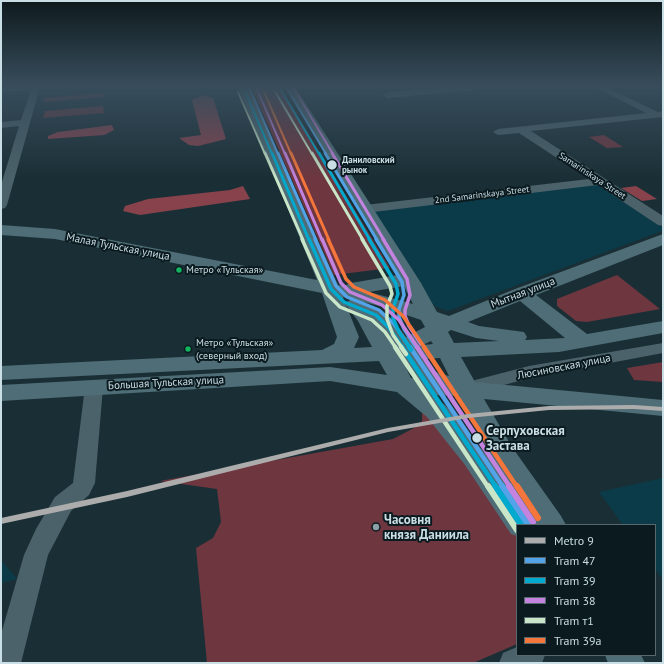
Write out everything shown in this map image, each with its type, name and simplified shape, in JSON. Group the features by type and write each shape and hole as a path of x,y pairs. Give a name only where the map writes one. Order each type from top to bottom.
{"main road":[{"path":"257,118 323,270 329,290 348,337 343,348 328,365"},
{"path":"309,118 409,279 438,322 446,350 503,454 550,524"},
{"name":"Малая Тульская улица","path":"1,230 55,234 300,282 329,290"},
{"name":"Мытная улица","path":"399,351 438,322 522,293 663,239"},
{"path":"329,290 349,289 409,279"},
{"path":"329,290 355,304 367,319 399,351 430,378 467,389"},
{"path":"329,290 389,302 438,322 476,332 492,335 587,340"},
{"path":"522,293 587,340"},
{"path":"328,365 399,351 544,346 663,327"},
{"path":"399,351 404,385 436,411 474,458 520,524"},
{"path":"328,365 404,385 467,389 663,408"},
{"name":"Большая Тульская улица","path":"1,372 328,365"},
{"name":"Большая Тульская улица","path":"1,393 94,387 328,365"}],"street":[{"path":"1,205 27,118"},
{"path":"498,132 641,118"},
{"path":"1,125 25,123"},
{"name":"Samarinskaya Street","path":"522,130 663,222"},
{"name":"2nd Samarinskaya Street","path":"366,209 599,180"},
{"name":"Люсиновская улица","path":"467,389 529,372 663,348"},
{"path":"6,663 36,555 44,536 63,504 82,489 84,483 94,387"},
{"path":"513,663 529,656"}],"shaded area":[{"path":"197,118 219,118 226,139 198,146 189,145 179,138 201,135"},
{"path":"265,118 299,118 390,268 334,275"},
{"path":"112,125 114,130 104,135 48,139 48,136 58,132"},
{"path":"604,135 623,147 607,148 589,137"},
{"path":"600,184 663,227 662,231 448,311 436,307 432,303 374,211"},
{"path":"243,186 250,199 140,215 123,211 125,206 148,199 230,190"},
{"path":"636,186 657,199 642,201 621,188"},
{"path":"617,275 660,309 587,322 576,321 557,306 557,299"},
{"path":"663,362 663,382 634,380 627,368"},
{"path":"422,408 516,524 516,644 473,663 207,663 196,548 213,538 221,522 217,489 160,481 393,439 414,428 422,421"},
{"path":"663,478 663,580 656,570 656,524 622,524 599,492"},
{"path":"1,560 17,579 1,583"}],"metro line":[{"name":"9","path":"1,521 127,494 388,430 468,416 549,408 634,407 663,409"}],"tram line":[{"name":"т1","path":"249,118 326,293 340,307 372,320 385,332 516,528"},
{"name":"39","path":"257,118 331,289 344,302 376,315 389,328 520,524"},
{"name":"47","path":"263,118 336,286 347,297 379,310 394,324 527,524"},
{"name":"38","path":"269,118 341,283 350,292 382,305 399,320 533,522"},
{"name":"39а","path":"276,118 346,279 354,287 385,300 403,316 538,518"},
{"name":"т1","path":"291,118 390,286 392,294 387,306 387,319 393,335 406,354"},
{"name":"39","path":"298,118 396,284 398,294 393,308 393,318 399,332 411,350"},
{"name":"47","path":"304,118 402,282 404,295 399,309 399,317 404,329 416,347"},
{"name":"38","path":"311,118 407,279 410,295 405,310 405,316 409,326 421,344"}],"place":[{"name":"Даниловский рынок","path":"332,165"},
{"name":"Метро «Тульская»","path":"179,270"},
{"name":"Метро «Тульская» (северный вход)","path":"188,349"},
{"name":"Серпуховская Застава","path":"477,438"},
{"name":"Часовня князя Даниила","path":"376,527"}]}
